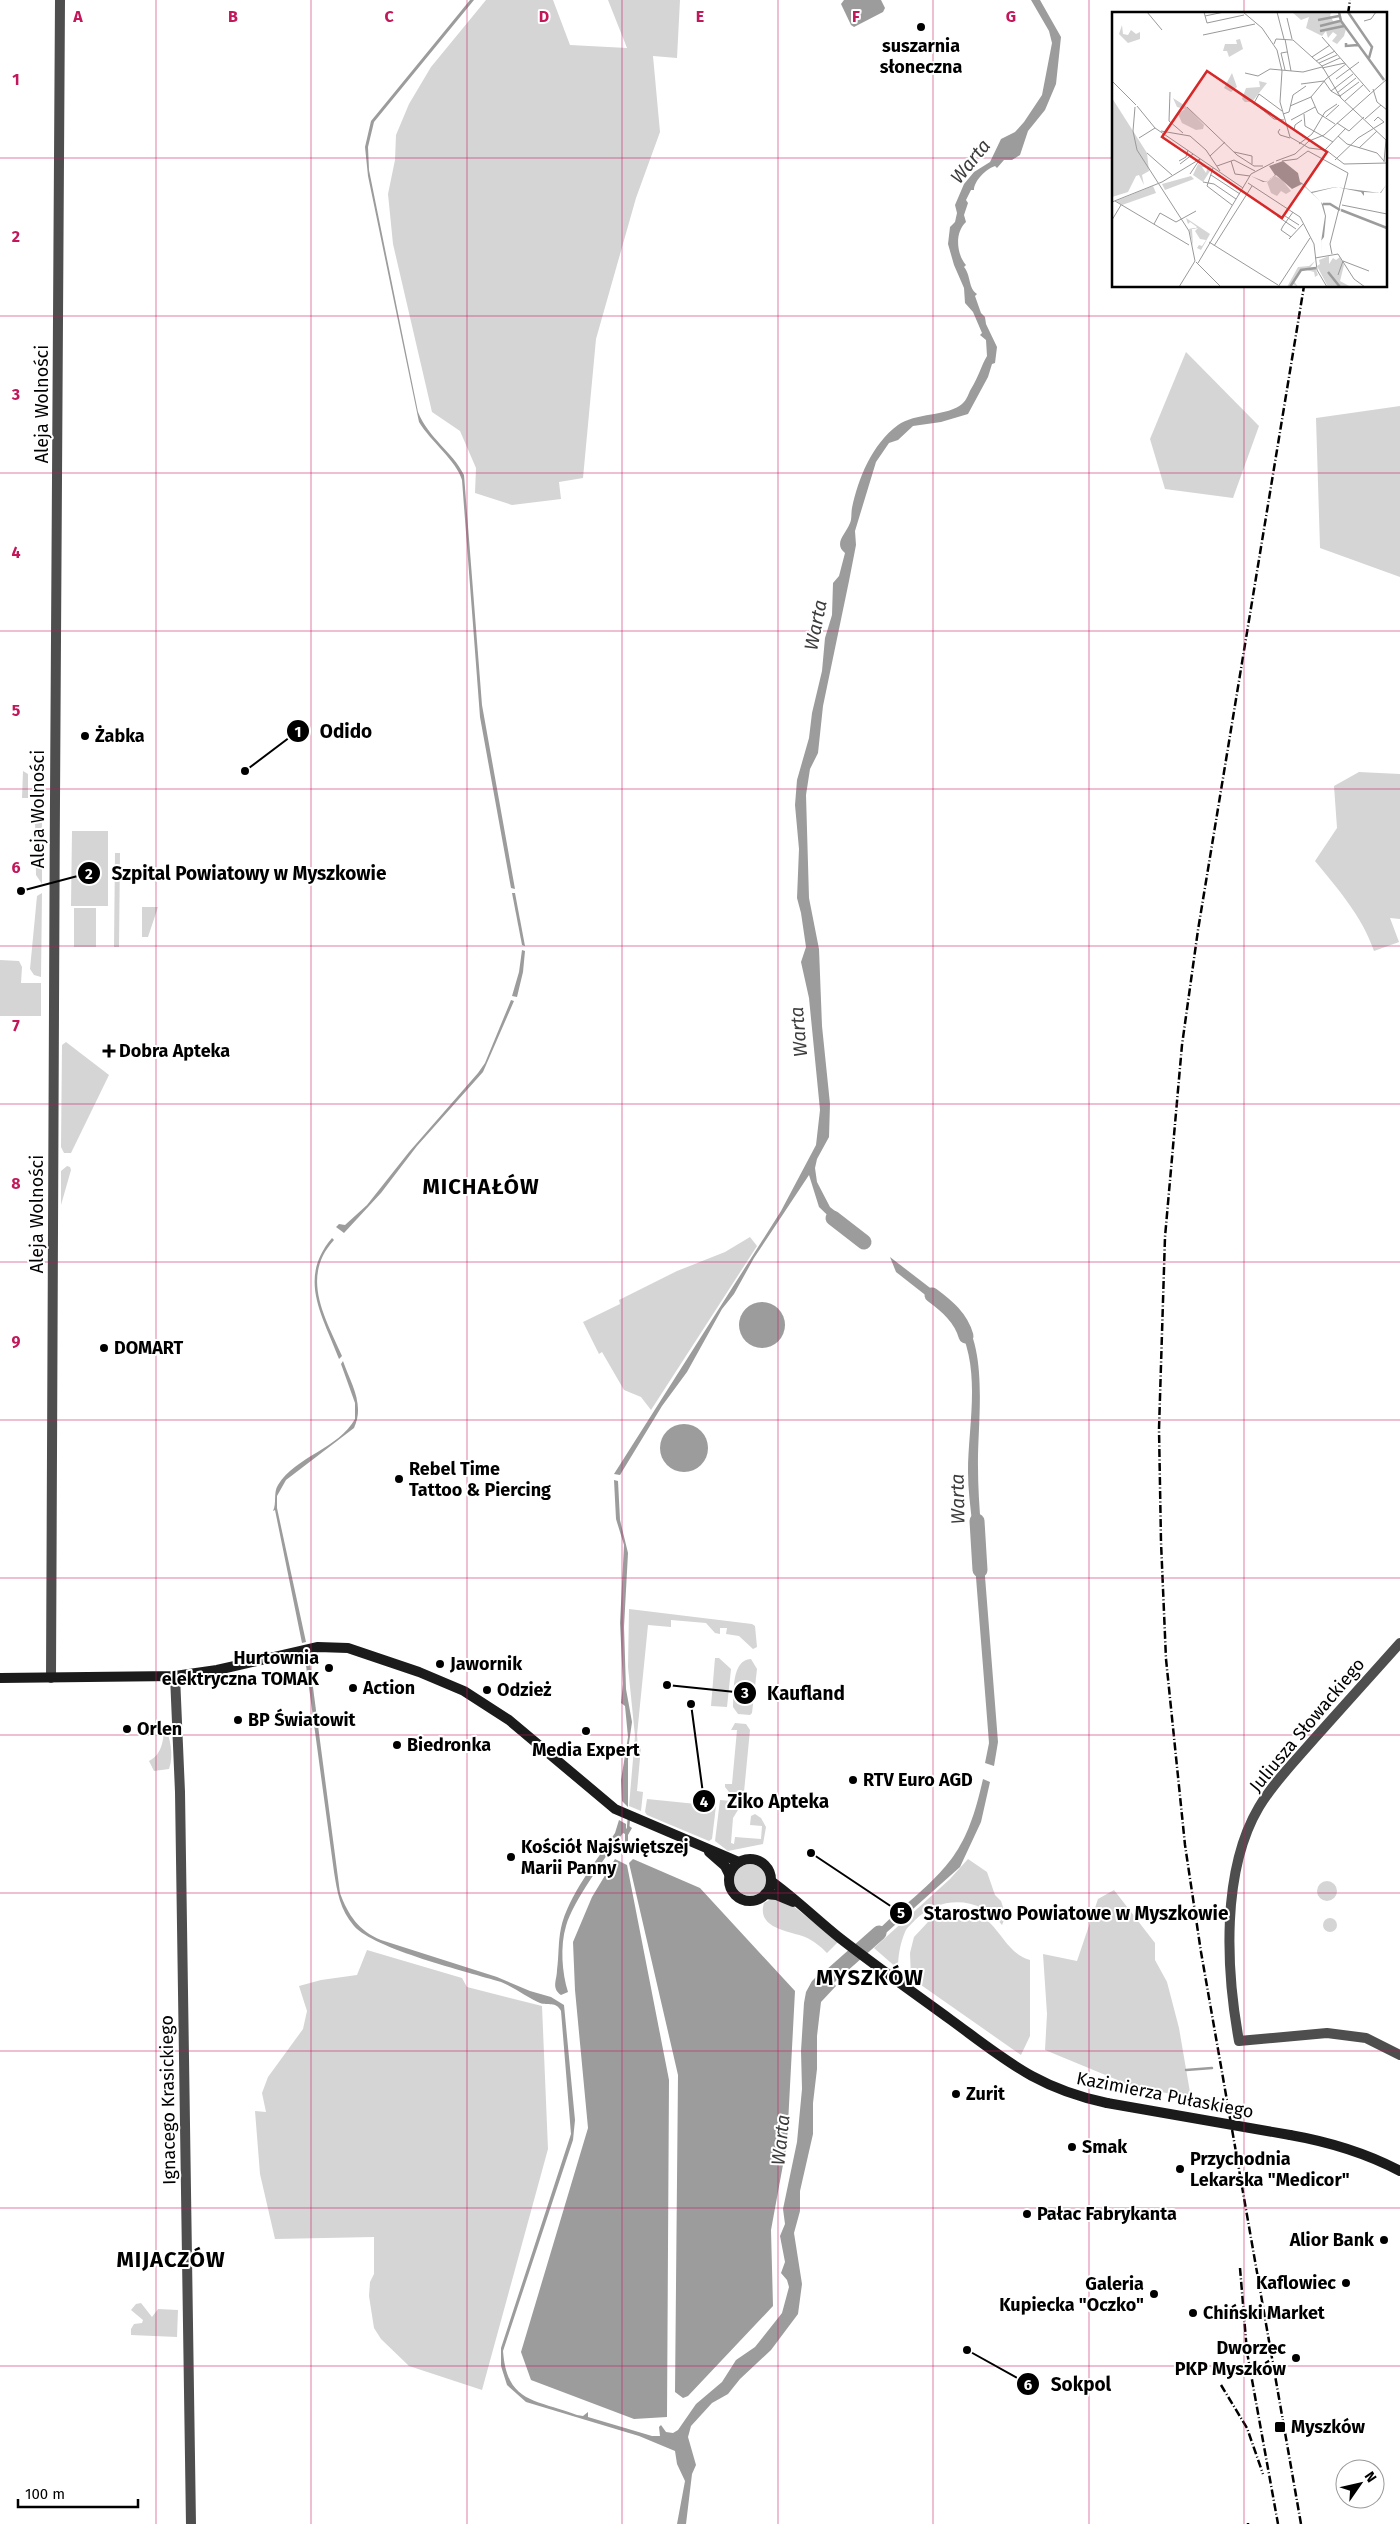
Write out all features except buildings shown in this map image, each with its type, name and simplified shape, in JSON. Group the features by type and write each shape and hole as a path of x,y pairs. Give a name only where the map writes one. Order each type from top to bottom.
{"main road":[{"path":"0,1678 175,1676 294,1654 316,1648 338,1646 366,1653 464,1691 516,1725 615,1809 739,1862"},
{"path":"701,1845 725,1866 729,1874 730,1889 741,1899 755,1900 765,1894 770,1881 766,1868 759,1861 749,1859 739,1862 729,1874"},
{"name":"Kazimierza Pułaskiego","path":"770,1881 791,1895 798,1904 848,1944 1005,2060 1055,2089 1107,2102 1339,2145 1372,2157 1400,2171"},
{"name":"Kazimierza Pułaskiego","path":"765,1894 776,1895 798,1904"}],"street":[{"name":"Aleja Wolności","path":"51,1678 53,1025 60,0"},
{"name":"Juliusza Słowackiego","path":"1400,1643 1269,1791 1250,1826 1239,1858 1228,1952 1230,1988 1239,2041 1327,2033 1366,2038 1400,2055"},
{"name":"Ignacego Krasickiego","path":"175,1676 180,1792 191,2524"}],"shaded area":[{"path":"486,0 553,0 570,45 627,48 608,0 680,0 677,58 653,56 660,132 636,198 596,339 583,478 559,482 561,499 512,505 475,493 476,468 460,431 432,412 393,244 388,194 395,160 396,135 409,104 431,67"},
{"path":"1186,352 1259,426 1233,498 1165,489 1150,439"},
{"path":"1400,406 1400,577 1320,548 1316,418"},
{"path":"23,771 28,774 28,798 22,798"},
{"path":"1359,772 1400,774 1400,919 1390,918 1399,942 1374,951 1356,915 1315,861 1337,828 1334,786"},
{"path":"35,819 42,819 42,884 36,875"},
{"path":"72,831 108,831 108,906 71,906"},
{"path":"115,853 120,853 119,947 114,947"},
{"path":"42,893 41,977 34,975 30,969 37,896"},
{"path":"142,907 158,907 148,937 142,937"},
{"path":"74,908 96,908 96,947 74,947"},
{"path":"0,960 19,961 22,967 21,983 41,983 41,1016 0,1016"},
{"path":"66,1042 109,1075 71,1153 64,1153 61,1147 62,1045"},
{"path":"67,1166 71,1170 61,1205 61,1171"},
{"path":"750,1237 757,1246 651,1410 641,1397 624,1390 602,1352 599,1354 583,1322 620,1304 619,1300 677,1271 725,1252"},
{"path":"629,1609 752,1624 755,1626 757,1647 753,1649 739,1636 726,1634 727,1628 720,1628 720,1634 715,1633 706,1623 671,1620 671,1627 648,1625 637,1735 638,1747 641,1747 637,1791 643,1792 641,1811 629,1806 635,1736 628,1667"},
{"path":"715,1658 719,1658 731,1669 727,1707 711,1706"},
{"path":"751,1659 757,1669 752,1713 750,1715 738,1714 733,1707 735,1678 740,1665"},
{"path":"735,1723 746,1724 750,1730 744,1792 742,1793 729,1792 725,1787 725,1784 732,1784 737,1730 731,1730"},
{"path":"165,1725 171,1747 169,1769 154,1771 149,1761 160,1750"},
{"path":"647,1799 716,1806 712,1839 709,1841 647,1815 645,1812"},
{"path":"720,1800 743,1802 733,1818 731,1843 734,1844 735,1837 761,1839 762,1826 750,1825 751,1816 755,1814 761,1818 766,1827 763,1844 728,1851 715,1841"},
{"path":"968,1859 987,1872 995,1895 1001,1901 1006,1916 1002,1925 983,1908 972,1904 960,1902 936,1906 915,1920 906,1930 898,1959 898,1969 874,1948 950,1879"},
{"path":"750,1864 756,1865 761,1869 765,1874 765,1886 761,1891 756,1895 750,1896 744,1895 739,1891 735,1886 734,1880 735,1874 739,1869 744,1865"},
{"path":"1327,1881 1334,1884 1337,1891 1334,1898 1327,1901 1320,1898 1317,1891 1320,1884"},
{"path":"1114,1890 1155,1943 1155,1960 1167,1982 1179,2028 1191,2098 1132,2086 1045,2050 1047,2014 1043,1954 1077,1961 1098,1899"},
{"path":"771,1899 792,1905 838,1942 827,1953 808,1939 776,1928 765,1918 763,1912 764,1903"},
{"path":"957,1911 987,1920 1012,1950 1023,1958 1030,1960 1030,2036 1021,2055 911,1978 910,1953 914,1937 928,1922 942,1912"},
{"path":"1327,1918 1333,1918 1337,1925 1333,1932 1327,1932 1323,1928 1323,1922"},
{"path":"367,1950 462,1978 467,1987 542,2006 548,2149 482,2390 409,2366 381,2339 374,2328 369,2296 370,2282 374,2274 374,2237 275,2239 260,2174 255,2111 266,2112 262,2093 268,2077 303,2029 307,2011 299,1986 321,1980 357,1975"},
{"path":"141,2303 152,2317 158,2309 178,2310 177,2337 131,2335 131,2329 134,2324 142,2323 143,2320 131,2310 136,2304"}],"water":[{"path":"470,0 474,0 374,122 368,147 369,170 418,412 428,430 464,475 482,705 515,889 511,888 480,717 462,480 449,458 419,422 368,176 365,147 371,121"},
{"path":"844,0 881,0 885,8 883,12 854,27 851,25 841,4"},
{"path":"1031,0 1040,0 1061,37 1056,84 1045,110 1028,131 1020,155 1012,160 1004,160 997,168 995,166 988,170 978,179 974,190 971,190 966,200 968,203 964,215 966,222 958,238 959,250 966,265 964,267 972,288 977,294 975,296 981,313 985,317 986,324 997,347 995,363 992,364 988,377 968,414 941,422 913,426 898,440 889,443 876,462 855,531 856,545 823,706 818,753 810,769 806,795 809,898 819,949 822,1026 830,1104 829,1137 817,1159 815,1168 817,1182 830,1207 850,1223 847,1234 819,1207 809,1175 754,1258 734,1294 722,1309 687,1372 662,1406 620,1475 614,1474 781,1211 816,1145 820,1110 809,998 801,962 806,947 797,898 799,849 795,805 797,780 809,738 812,713 822,671 825,638 832,615 833,583 839,576 845,553 840,546 840,542 851,521 852,508 862,474 881,442 898,425 905,421 949,411 962,404 967,398 987,356 986,340 980,335 982,333 973,312 965,303 964,288 954,265 948,244 950,227 955,222 957,213 955,205 964,184 974,172 990,162 1001,139 1015,132 1042,95 1052,43 1049,31"},
{"path":"512,893 515,893 525,946 522,945"},
{"path":"522,950 525,951 523,972 517,997 512,996 519,972"},
{"path":"511,1000 514,1001 483,1072 417,1146 381,1193 344,1233 336,1227 339,1224 345,1225 367,1205 409,1152 478,1073 485,1063"},
{"path":"332,1238 334,1240 324,1254 319,1268 317,1283 323,1312 342,1356 339,1359 316,1298 315,1283 316,1268 322,1253"},
{"path":"890,1257 951,1304 947,1312 896,1272"},
{"path":"767,1302 779,1308 784,1316 784,1334 779,1342 771,1347 757,1348 745,1342 740,1334 739,1320 745,1308 753,1303"},
{"path":"959,1313 969,1327 975,1345 978,1365 980,1409 978,1476 982,1540 974,1540 969,1497 971,1375 969,1356 964,1338 955,1321"},
{"path":"343,1361 356,1394 358,1411 354,1428 286,1480 277,1496 277,1508 306,1642 302,1643 275,1510 273,1511 278,1485 286,1475 338,1438 355,1419 355,1403 341,1364"},
{"path":"684,1424 693,1426 701,1431 706,1439 708,1448 706,1457 701,1465 693,1470 684,1472 675,1470 667,1465 662,1457 660,1448 662,1439 667,1431 675,1426"},
{"path":"614,1480 618,1481 620,1520 628,1553 624,1627 626,1689 632,1722 628,1750 628,1807 622,1801 621,1780 628,1737 625,1706 621,1703 623,1684 620,1623 624,1545 616,1519"},
{"path":"983,1551 998,1742 994,1766 985,1763 989,1743 974,1552"},
{"path":"309,1657 340,1893 355,1921 366,1932 381,1940 497,1977 530,1991 551,1997 564,2005 575,2120 573,2140 503,2351 510,2381 526,2397 577,2415 583,2416 588,2412 588,2417 652,2436 660,2436 659,2427 661,2425 666,2432 673,2433 678,2430 696,2404 722,2382 736,2360 755,2347 782,2313 789,2287 787,2280 781,2273 785,2262 780,2236 785,2224 783,2209 797,2142 802,2089 801,2051 804,2003 806,1992 812,1981 822,1971 836,1986 821,2002 817,2036 813,2134 800,2191 800,2211 794,2233 802,2284 798,2314 771,2350 740,2379 728,2394 712,2403 691,2426 688,2437 696,2465 692,2474 686,2524 677,2524 685,2481 677,2464 675,2451 639,2436 526,2402 507,2385 501,2366 501,2348 571,2134 561,2011 557,2006 540,2003 501,1982 423,1959 381,1943 365,1935 349,1920 336,1886 305,1658"},
{"path":"983,1779 990,1782 981,1822 960,1867 868,1949 860,1943 874,1934 930,1883 954,1856 970,1824"},
{"path":"619,1820 626,1824 626,1829 629,1826 632,1828 628,1835 628,1842 625,1842 625,1834 623,1833 583,1891 566,1926 563,1942 563,1959 564,1976 568,1992 561,1995 556,1990 555,1984 561,1928 576,1891 615,1833"},
{"path":"615,1859 627,1865 669,2080 667,2417 634,2419 531,2380 521,2352 588,2128 575,1990 573,1942 592,1897"},
{"path":"633,1859 700,1888 795,1991 787,2143 771,2230 773,2306 688,2396 683,2398 675,2392 678,2075 629,1863"}],"waterway":[{"name":"Warta","path":"833,1218 864,1242"},
{"name":"Warta","path":"932,1295 953,1313 961,1324 966,1336"},
{"name":"Warta","path":"977,1521 980,1570"},
{"path":"628,1829 629,1817"},
{"name":"Warta","path":"817,1993 818,1987 879,1933"},
{"path":"1186,2070 1212,2068"}],"railway":[{"path":"1348,12 1350,0"},
{"path":"1301,2524 1201,1952 1185,1845 1166,1659 1159,1429 1165,1237 1182,1045 1198,930 1304,288"},
{"path":"1240,2268 1247,2352 1278,2524"},
{"path":"1221,2385 1247,2428 1263,2474"}],"place":[{"name":"suszarnia słoneczna","path":"921,27"},
{"name":"Żabka","path":"85,736"},
{"name":"Odido","path":"245,771"},
{"name":"Szpital Powiatowy w Myszkowie","path":"21,891"},
{"name":"Dobra Apteka","path":"109,1051"},
{"name":"DOMART","path":"104,1348"},
{"name":"Rebel Time Tattoo & Piercing","path":"399,1479"},
{"name":"Jawornik","path":"440,1664"},
{"name":"Hurtownia elektryczna TOMAK","path":"329,1668"},
{"name":"Kaufland","path":"667,1685"},
{"name":"Action","path":"353,1688"},
{"name":"Odzież","path":"487,1690"},
{"name":"Ziko Apteka","path":"691,1704"},
{"name":"BP Światowit","path":"238,1720"},
{"name":"Orlen","path":"127,1729"},
{"name":"Media Expert","path":"586,1731"},
{"name":"Biedronka","path":"397,1745"},
{"name":"RTV Euro AGD","path":"853,1780"},
{"name":"Starostwo Powiatowe w Myszkowie","path":"811,1853"},
{"name":"Kościół Najświętszej Marii Panny","path":"511,1857"},
{"name":"Zurit","path":"956,2094"},
{"name":"Smak","path":"1072,2147"},
{"name":"Przychodnia Lekarska \"Medicor\"","path":"1180,2169"},
{"name":"Pałac Fabrykanta","path":"1027,2214"},
{"name":"Alior Bank","path":"1384,2240"},
{"name":"Kaflowiec","path":"1346,2283"},
{"name":"Galeria Kupiecka \"Oczko\"","path":"1154,2294"},
{"name":"Chiński Market","path":"1193,2313"},
{"name":"Sokpol","path":"967,2350"},
{"name":"Dworzec PKP Myszków","path":"1296,2358"},
{"name":"Myszków","path":"1280,2427"}],"district":[{"name":"MICHAŁÓW","path":"481,1186"},
{"name":"MYSZKÓW","path":"870,1977"},
{"name":"MIJACZÓW","path":"171,2259"}]}
